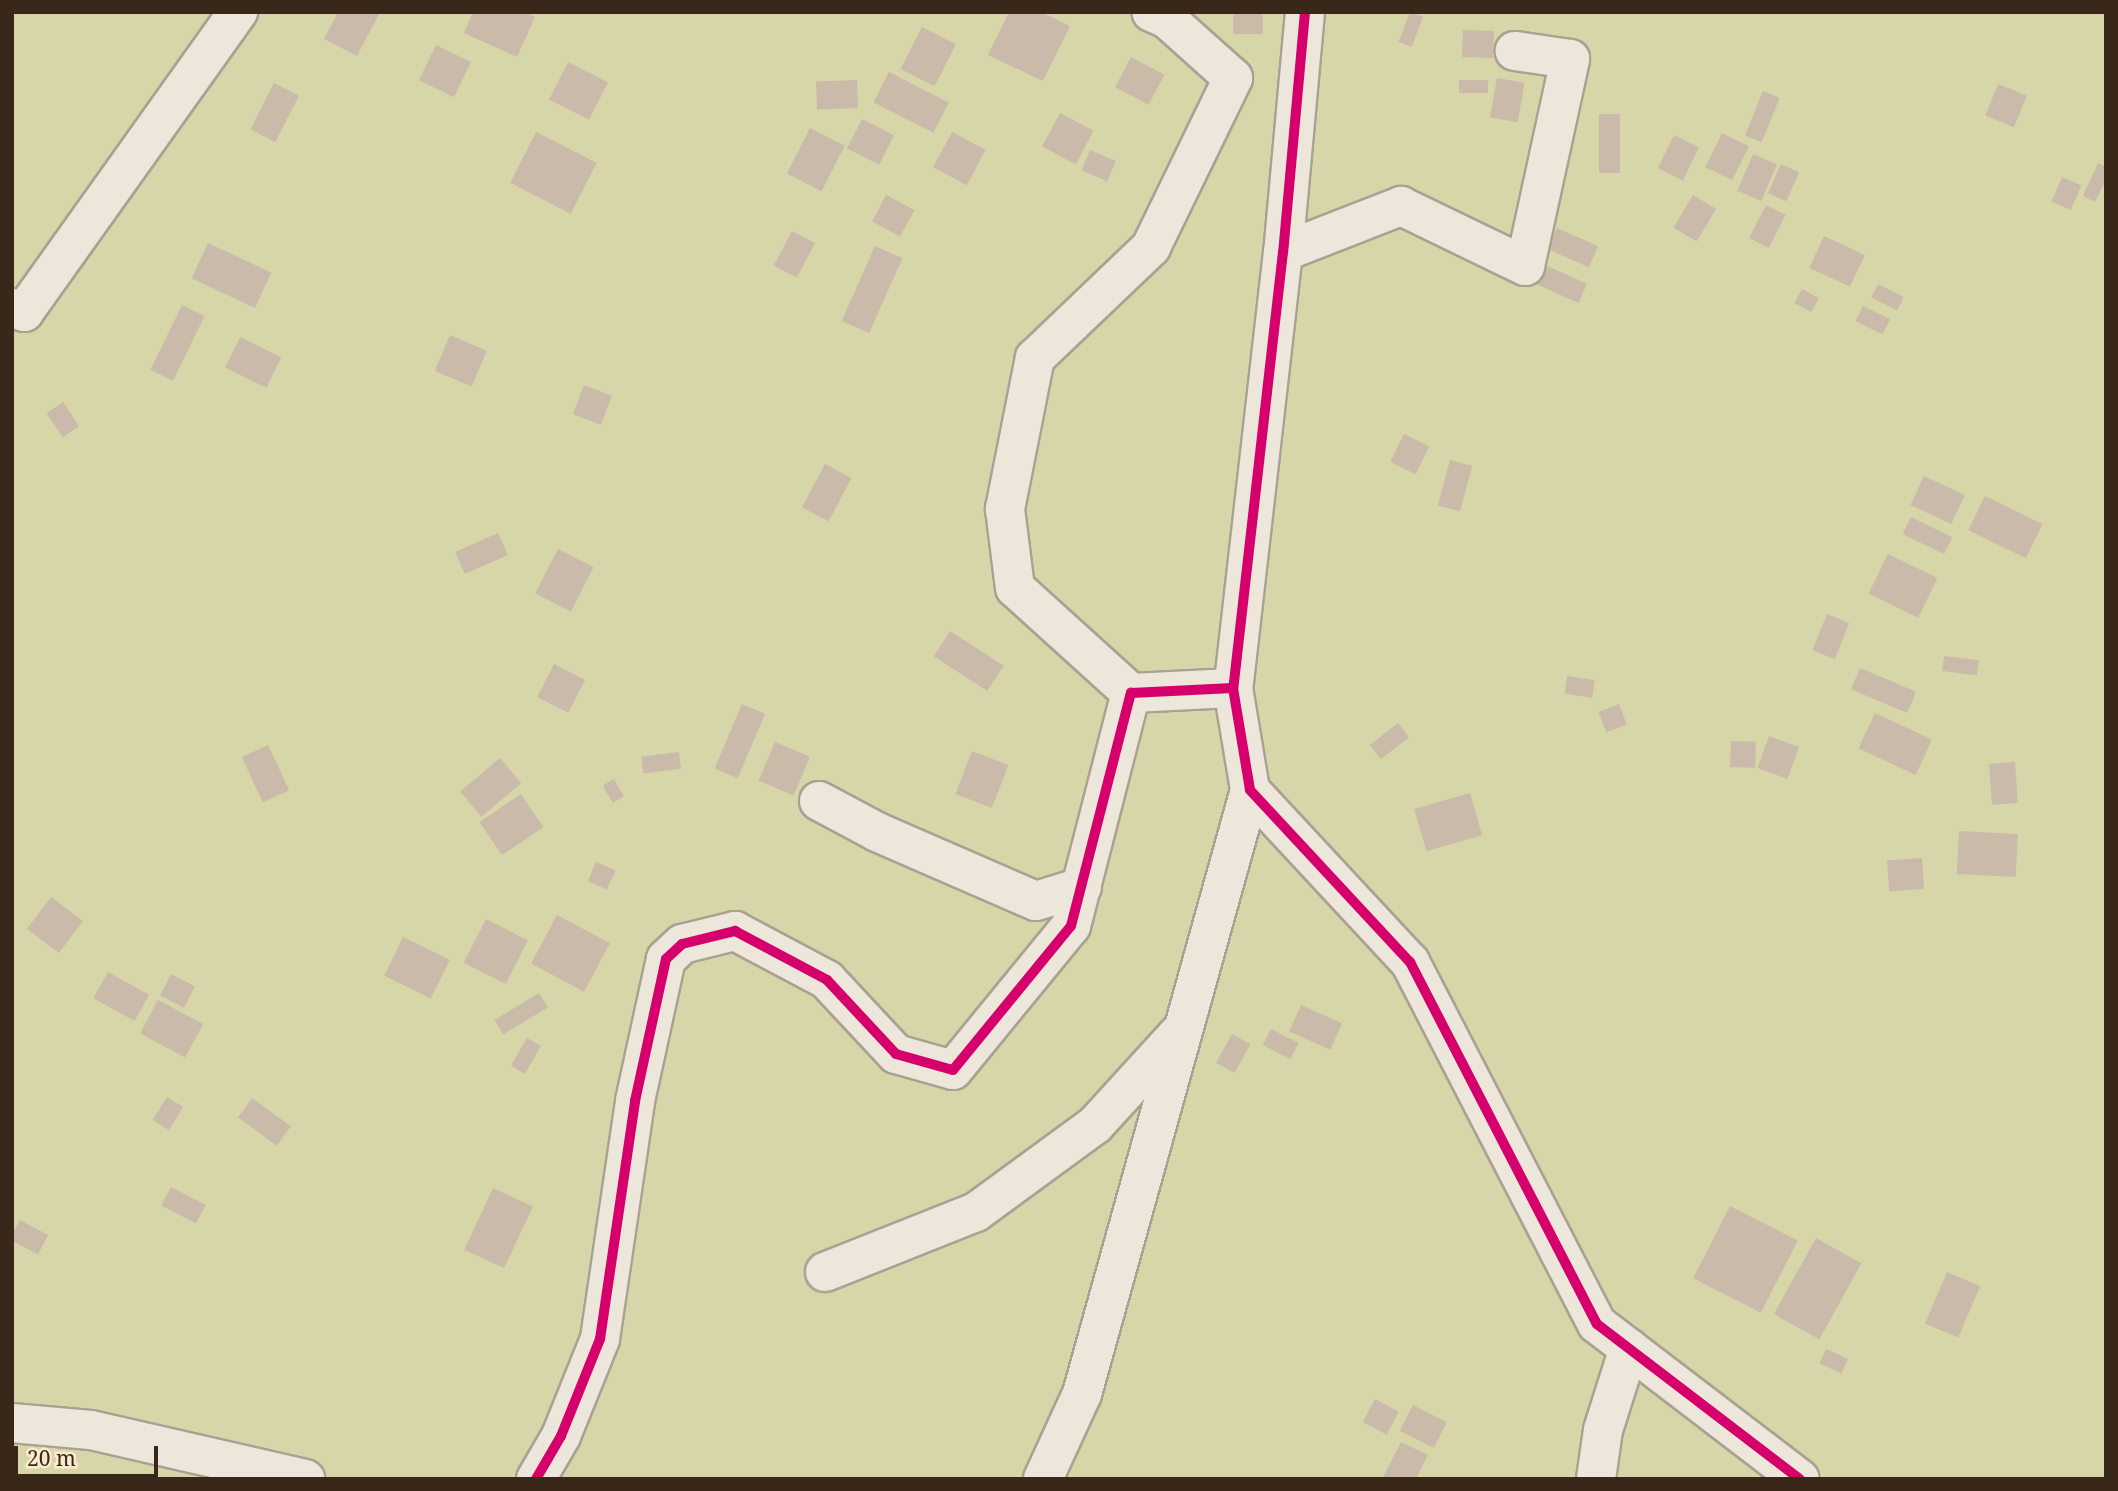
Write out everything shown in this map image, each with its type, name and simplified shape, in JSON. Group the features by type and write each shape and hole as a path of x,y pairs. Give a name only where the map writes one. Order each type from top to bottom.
{"street":[{"path":"12,308 24,312 239,12"},
{"path":"1151,12 1167,19 1233,78 1151,247 1035,358 1005,509 1015,588 1131,693 1233,688"},
{"path":"1042,1479 1082,1394 1250,790 1233,688 1283,252 1305,12"},
{"path":"1283,252 1401,206 1525,266 1570,59 1514,51"},
{"path":"536,1479 561,1436 600,1339 635,1101 666,958 682,944 735,931 827,980 896,1054 953,1070 1071,926 1131,693"},
{"path":"1250,790 1410,962 1597,1324 1781,1472"},
{"path":"819,801 877,832 1036,901 1082,887"},
{"path":"825,1272 976,1212 1095,1125 1184,1027"},
{"path":"1596,1479 1603,1430 1629,1348"},
{"path":"12,1423 91,1430 304,1479"}],"green space":[{"path":"12,12 2106,12 2106,1479 12,1479"}],"building":[{"path":"338,12 379,14 357,56 324,39"},
{"path":"473,12 525,12 535,17 517,57 464,33"},
{"path":"1009,12 1041,12 1070,26 1043,81 988,55"},
{"path":"1233,12 1263,12 1263,34 1233,34"},
{"path":"1410,12 1423,17 1412,47 1399,42"},
{"path":"922,27 956,44 935,86 901,69"},
{"path":"1463,30 1494,31 1493,58 1462,57"},
{"path":"436,45 471,62 454,97 419,80"},
{"path":"1131,57 1165,75 1149,105 1115,87"},
{"path":"568,62 608,82 589,120 549,99"},
{"path":"889,72 949,102 933,133 874,102"},
{"path":"1497,78 1525,83 1518,122 1490,117"},
{"path":"857,80 858,108 817,109 816,81"},
{"path":"1459,80 1488,80 1488,93 1459,93"},
{"path":"274,83 299,96 275,142 250,129"},
{"path":"1998,84 2027,96 2014,127 1985,116"},
{"path":"1763,91 1780,98 1762,142 1745,136"},
{"path":"1060,113 1094,131 1076,164 1042,147"},
{"path":"1599,114 1620,114 1620,173 1599,173"},
{"path":"862,119 894,135 879,165 847,148"},
{"path":"810,128 845,146 822,191 787,173"},
{"path":"536,132 597,163 571,214 510,183"},
{"path":"952,132 986,150 967,185 933,167"},
{"path":"1722,133 1749,146 1732,180 1705,167"},
{"path":"1674,135 1699,147 1683,181 1658,168"},
{"path":"1090,150 1116,161 1107,181 1081,170"},
{"path":"1753,154 1777,164 1761,201 1737,191"},
{"path":"2098,163 2106,167 2106,179 2095,202 2083,196"},
{"path":"1781,164 1799,172 1786,201 1768,193"},
{"path":"2062,177 2081,185 2071,210 2051,202"},
{"path":"886,195 914,210 900,237 872,221"},
{"path":"1693,195 1716,209 1697,241 1673,228"},
{"path":"1766,205 1786,215 1769,248 1749,238"},
{"path":"1557,228 1598,246 1589,267 1548,249"},
{"path":"792,231 815,243 797,278 774,265"},
{"path":"1824,236 1865,255 1850,287 1809,268"},
{"path":"208,243 271,273 255,308 192,278"},
{"path":"875,246 902,258 869,333 842,321"},
{"path":"1545,265 1587,284 1578,303 1536,284"},
{"path":"1878,284 1904,297 1897,311 1871,297"},
{"path":"1802,289 1819,298 1811,312 1794,303"},
{"path":"182,305 204,316 173,381 150,370"},
{"path":"1863,306 1890,319 1883,334 1856,321"},
{"path":"450,335 487,351 472,387 435,371"},
{"path":"240,337 281,357 266,388 225,368"},
{"path":"584,385 612,396 601,425 573,414"},
{"path":"63,402 79,426 63,437 46,413"},
{"path":"1404,434 1429,446 1416,474 1390,462"},
{"path":"1450,460 1472,466 1460,511 1438,505"},
{"path":"825,464 851,478 828,521 802,507"},
{"path":"1924,476 1965,495 1951,524 1910,505"},
{"path":"1985,496 2043,524 2026,558 1968,530"},
{"path":"1911,517 1952,537 1944,554 1903,534"},
{"path":"498,533 508,555 465,574 455,552"},
{"path":"558,549 594,567 571,612 535,594"},
{"path":"1888,554 1937,578 1918,618 1869,594"},
{"path":"1827,614 1849,623 1835,659 1812,650"},
{"path":"950,631 1004,666 987,691 934,656"},
{"path":"1944,656 1979,660 1977,675 1942,671"},
{"path":"554,664 585,680 568,713 537,697"},
{"path":"1860,668 1916,692 1907,713 1851,689"},
{"path":"1567,676 1595,680 1592,698 1564,694"},
{"path":"742,704 765,714 738,778 715,768"},
{"path":"1619,704 1627,725 1606,732 1598,712"},
{"path":"1875,713 1932,740 1916,775 1859,748"},
{"path":"1398,723 1409,737 1381,759 1370,745"},
{"path":"1769,736 1799,747 1787,779 1757,768"},
{"path":"1731,741 1756,742 1755,768 1730,767"},
{"path":"775,742 810,757 794,796 759,781"},
{"path":"268,745 289,790 263,803 242,757"},
{"path":"972,751 1008,765 992,808 956,794"},
{"path":"679,752 681,769 643,774 641,757"},
{"path":"500,758 521,783 481,817 460,791"},
{"path":"2015,762 2018,803 1992,805 1989,764"},
{"path":"614,779 624,796 613,803 603,786"},
{"path":"1470,793 1482,835 1426,851 1414,809"},
{"path":"521,794 543,827 502,855 480,822"},
{"path":"1959,831 2018,834 2016,877 1957,874"},
{"path":"1922,858 1924,889 1889,891 1887,860"},
{"path":"596,862 615,870 607,890 588,881"},
{"path":"51,897 83,921 59,953 27,929"},
{"path":"557,915 610,943 584,992 531,964"},
{"path":"486,919 528,940 506,984 464,963"},
{"path":"403,937 450,960 431,998 384,976"},
{"path":"108,972 149,995 135,1021 93,998"},
{"path":"171,974 195,986 184,1008 160,995"},
{"path":"539,993 548,1008 503,1034 494,1020"},
{"path":"158,1000 203,1024 185,1057 140,1034"},
{"path":"1301,1005 1342,1023 1330,1050 1289,1031"},
{"path":"1271,1029 1299,1043 1290,1059 1263,1045"},
{"path":"1232,1034 1250,1044 1234,1073 1216,1063"},
{"path":"527,1038 541,1046 525,1074 511,1066"},
{"path":"167,1097 183,1107 169,1130 153,1120"},
{"path":"252,1098 291,1126 277,1146 238,1117"},
{"path":"171,1187 206,1205 196,1223 161,1206"},
{"path":"493,1188 533,1207 504,1268 464,1250"},
{"path":"1730,1206 1798,1241 1761,1313 1693,1278"},
{"path":"20,1220 48,1235 38,1254 12,1241"},
{"path":"1816,1238 1861,1263 1819,1339 1774,1314"},
{"path":"1947,1272 1980,1286 1958,1338 1925,1324"},
{"path":"1826,1349 1848,1359 1841,1373 1819,1364"},
{"path":"1375,1399 1399,1412 1387,1435 1363,1422"},
{"path":"1413,1405 1447,1422 1434,1448 1400,1431"},
{"path":"1401,1442 1428,1455 1416,1479 1382,1479"}],"cycle path":[{"path":"1305,12 1283,252 1233,688 1250,790 1410,962 1597,1324 1800,1479"},
{"path":"536,1479 561,1436 600,1339 635,1101 666,959 682,944 735,931 827,980 896,1054 953,1070 1071,926 1131,693 1233,688"}]}
